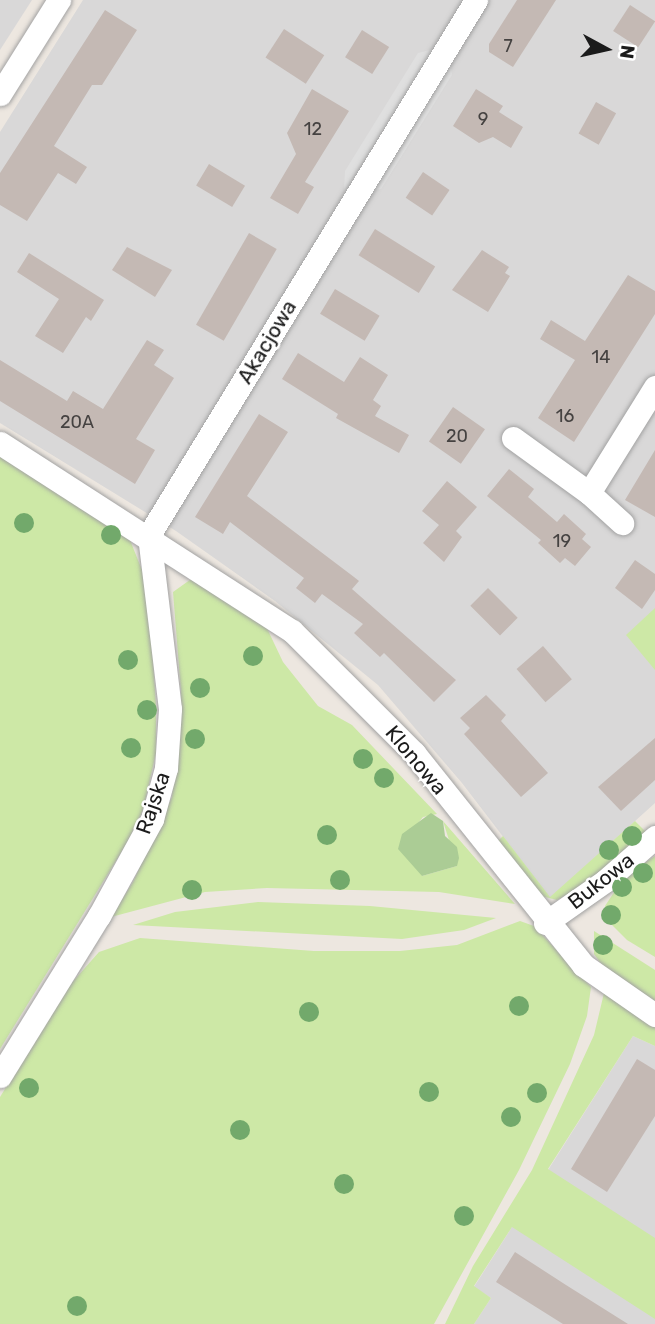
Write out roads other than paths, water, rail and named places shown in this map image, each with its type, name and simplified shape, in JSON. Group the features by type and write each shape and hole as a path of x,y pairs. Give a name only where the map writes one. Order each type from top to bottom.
{"street":[{"path":"0,94 59,0"},
{"name":"Akacjowa","path":"149,535 476,0"},
{"path":"589,493 655,387"},
{"path":"513,438 589,493 622,523"},
{"path":"0,443 149,535"},
{"name":"Klonowa","path":"149,535 292,631 344,680 414,753 545,923 583,965 655,1015"},
{"name":"Rajska","path":"0,1076 99,916 152,819 163,781 170,709 149,535"},
{"name":"Bukowa","path":"545,923 605,881 655,837"}]}
